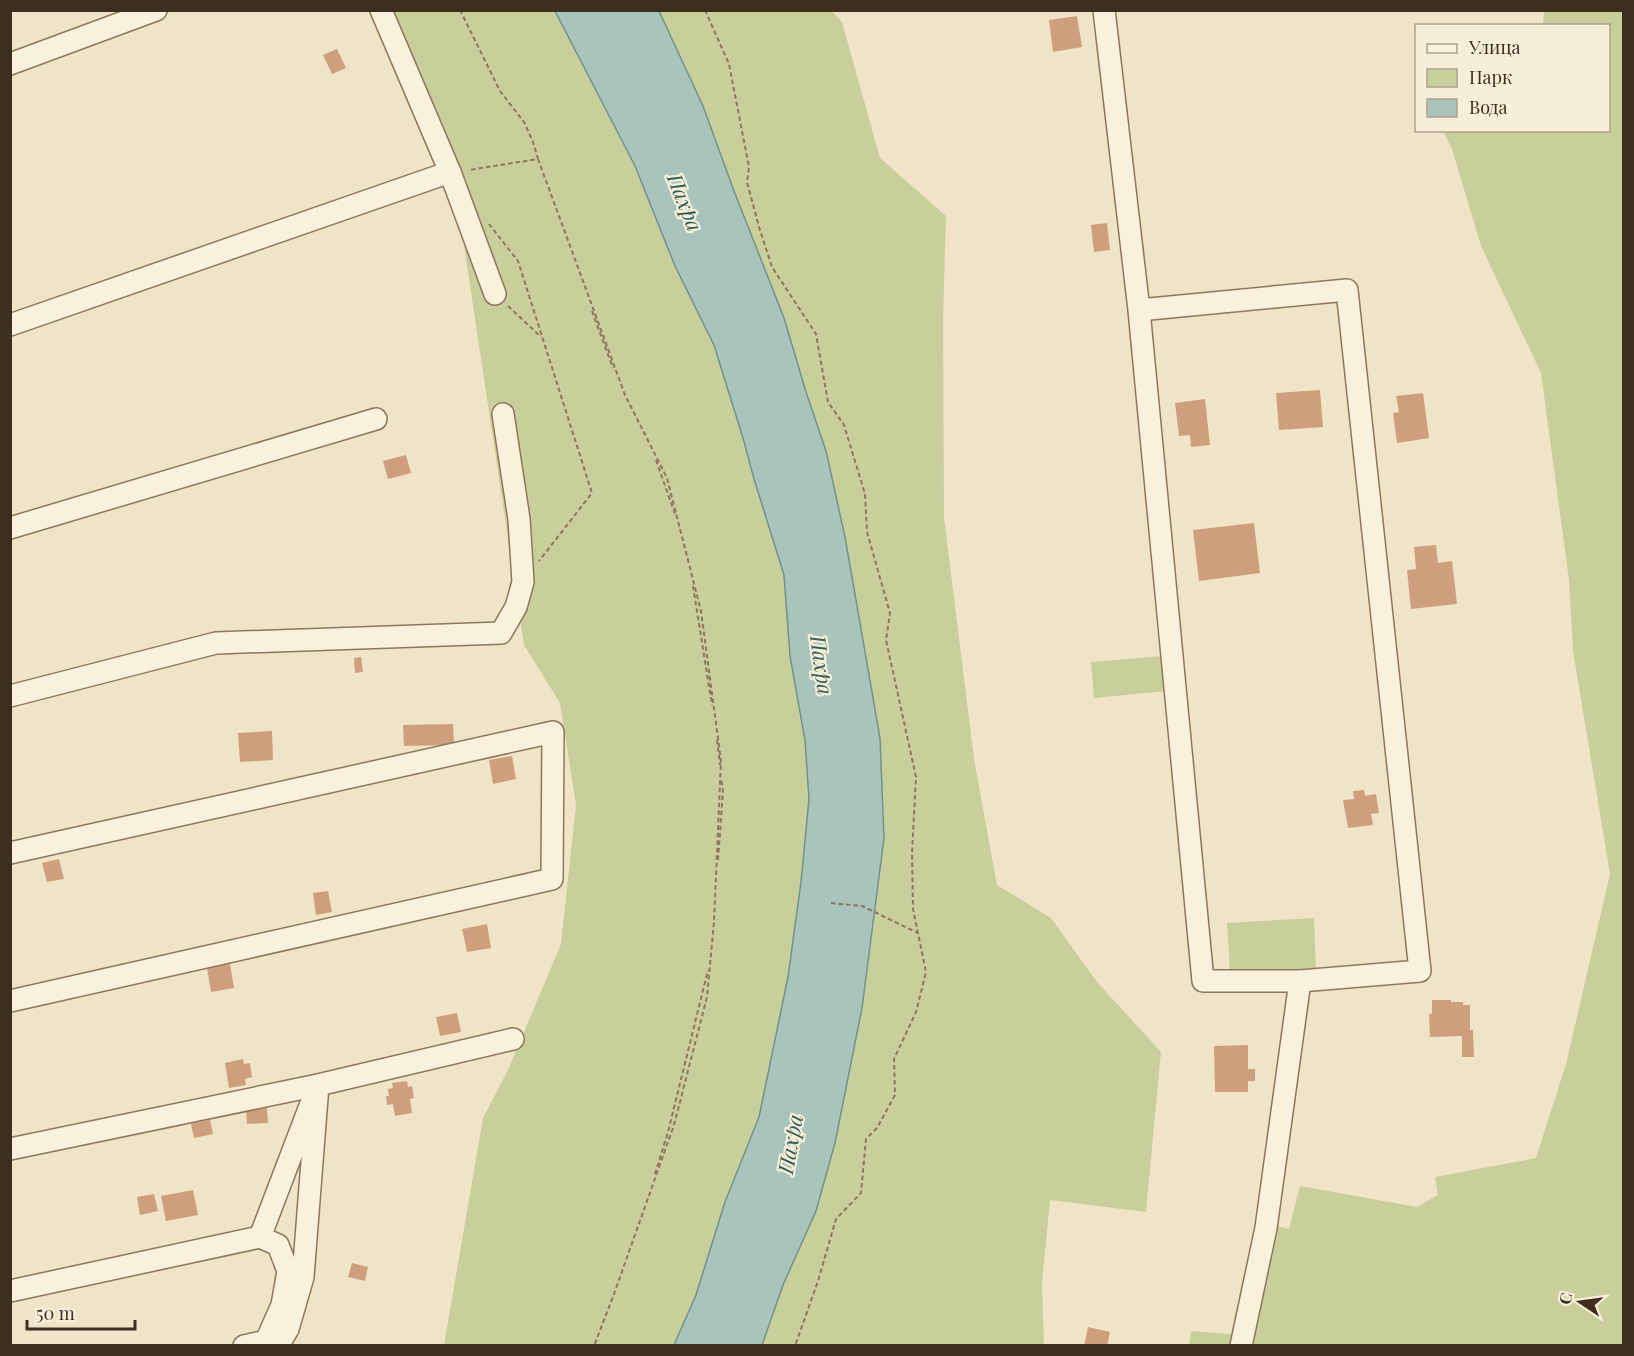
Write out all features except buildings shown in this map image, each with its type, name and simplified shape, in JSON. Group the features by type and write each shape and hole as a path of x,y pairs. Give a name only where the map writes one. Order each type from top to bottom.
{"lane":[{"path":"10,64 156,10"},
{"path":"381,10 450,172 495,294"},
{"path":"1104,10 1139,310 1203,981 1300,981 1420,971 1347,290 1139,310"},
{"path":"10,325 450,172"},
{"path":"10,696 216,643 501,633 516,607 523,582 519,519 502,414"},
{"path":"10,528 376,419"},
{"path":"10,853 553,732 552,879 10,1001"},
{"path":"1241,1346 1266,1228 1300,981"},
{"path":"10,1149 318,1085 513,1039"},
{"path":"260,1237 318,1085"},
{"path":"285,1343 303,1276 318,1085"},
{"path":"10,1291 260,1237 278,1245 288,1271 282,1305 266,1341 244,1346"}],"path":[{"path":"460,10 500,91 524,122 609,359 650,442 688,552 723,791 711,957 665,1143 642,1218 594,1346"},
{"path":"705,10 729,64 749,167 747,182 772,267 816,334 828,402 844,425 865,494 867,532 890,614 886,640 916,777 912,853 913,909 926,972 916,1012 894,1059 895,1095 877,1128 866,1139 861,1193 836,1219 818,1281 795,1346"},
{"path":"450,172 538,159"},
{"path":"484,217 518,261 592,492 523,582"},
{"path":"495,294 542,338"},
{"path":"831,903 862,906 918,933"}],"green space":[{"path":"374,11 555,11 635,167 675,266 714,345 784,575 790,656 805,740 809,799 788,977 759,1117 725,1202 696,1295 674,1345 444,1345 483,1118 508,1070 561,944 576,805 560,703 524,645 456,192"},
{"path":"659,11 832,11 842,22 880,158 946,216 943,321 944,517 974,759 997,885 1051,918 1097,982 1161,1052 1146,1212 1050,1200 1042,1283 1044,1345 762,1345 783,1285 862,1008 884,838 880,738 845,537 826,451 784,318 703,106"},
{"path":"1544,11 1623,11 1623,1345 1189,1346 1191,1331 1231,1334 1256,1220 1289,1229 1300,1186 1417,1207 1438,1195 1435,1177 1536,1158 1566,1064 1610,874 1573,651 1569,580 1541,373 1481,246 1452,149 1444,132 1610,132 1610,24 1543,24"},
{"path":"1162,656 1166,691 1094,698 1091,662"},
{"path":"1314,918 1316,968 1230,973 1227,923"}],"water":[{"name":"Пахра","path":"555,11 659,11 703,106 784,318 826,451 845,537 880,738 884,838 862,1008 835,1143 816,1211 783,1285 762,1345 674,1345 696,1295 725,1202 759,1117 788,977 809,799 805,740 790,656 784,575 714,345 675,266 635,166"}]}
